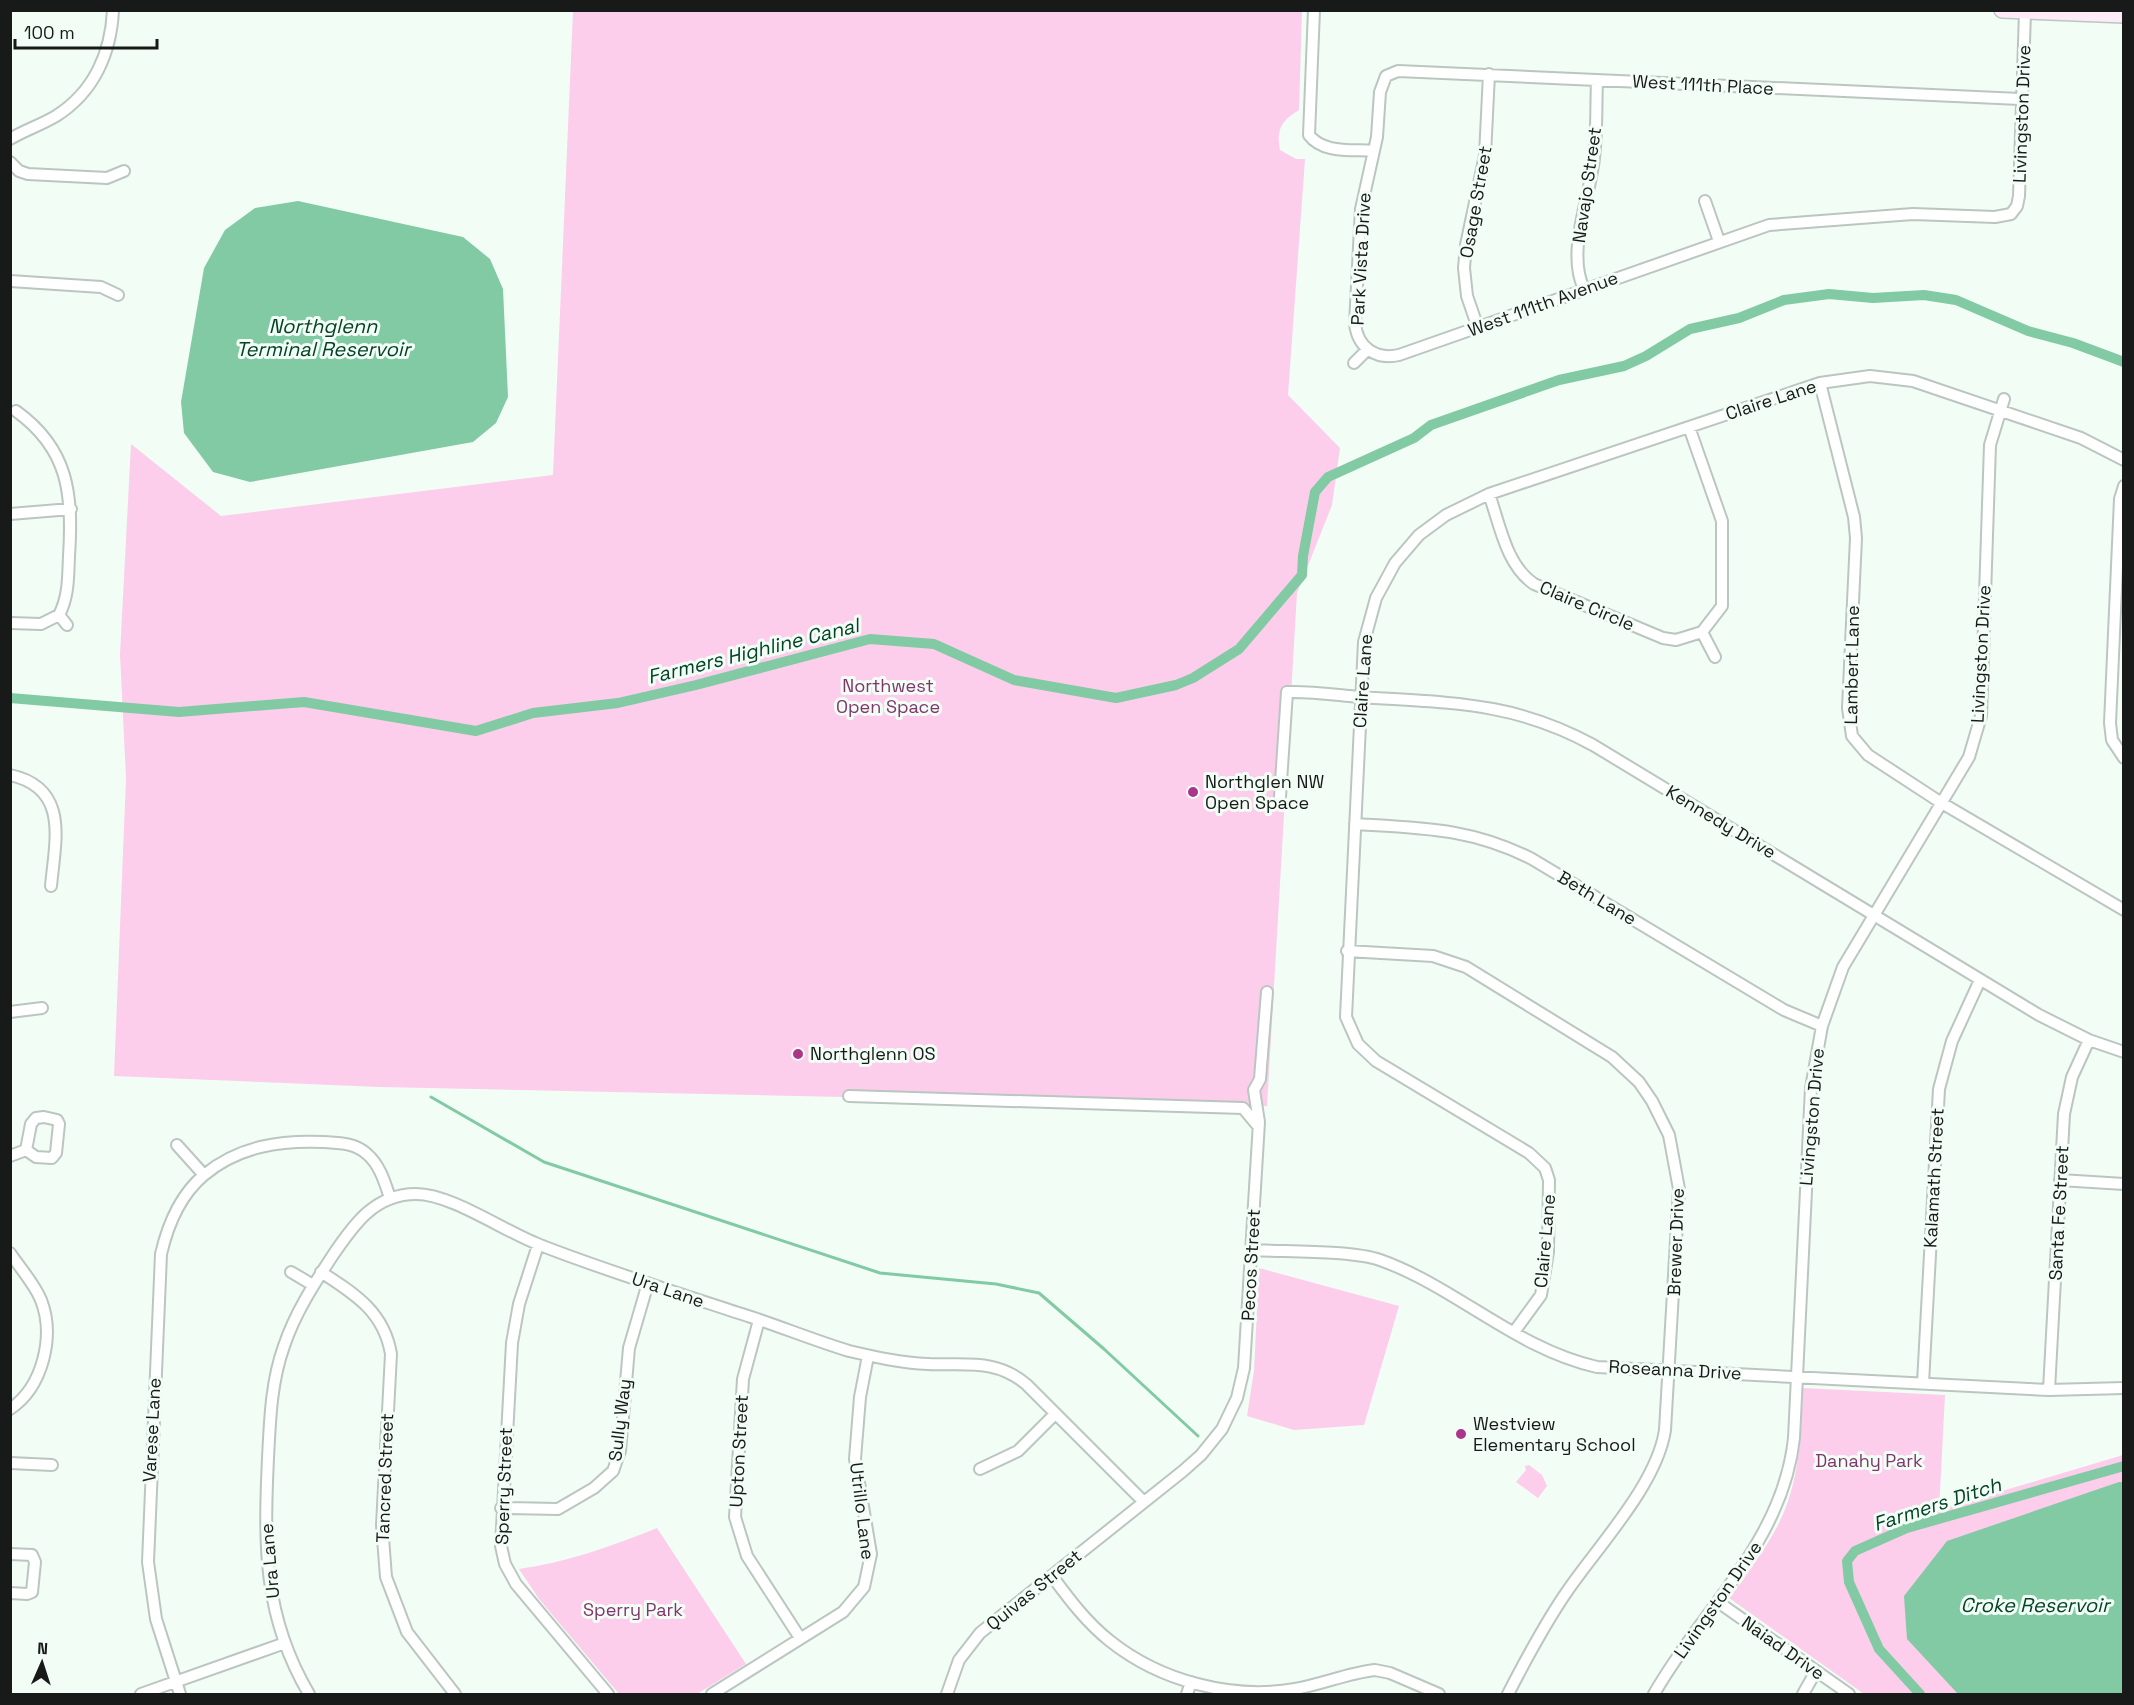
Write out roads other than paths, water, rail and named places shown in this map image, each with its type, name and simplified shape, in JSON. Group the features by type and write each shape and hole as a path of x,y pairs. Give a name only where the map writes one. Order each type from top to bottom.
{"main road":[{"path":"2002,10 2124,15"}],"street":[{"path":"10,139 56,116 84,91 106,56 113,10"},
{"path":"1314,10 1309,135 1315,143 1323,147 1374,151"},
{"name":"Livingston Drive","path":"2011,214 2018,202 2021,164 2020,99 2025,12"},
{"name":"West 111th Place","path":"1386,76 1398,71 1489,74 2020,99"},
{"name":"Osage Street","path":"1478,328 1467,296 1464,268 1466,245 1485,155 1489,74"},
{"name":"Park Vista Drive","path":"1353,363 1367,350 1359,339 1355,324 1361,209 1374,151 1380,92 1386,76"},
{"name":"Navajo Street","path":"1584,289 1578,277 1577,253 1594,158 1597,80"},
{"path":"10,162 19,171 28,174 107,178 124,171"},
{"path":"1705,201 1719,241"},
{"name":"West 111th Avenue","path":"1367,350 1390,357 1769,225 1792,221 1913,214 1995,217 2011,214"},
{"path":"10,281 101,287 117,295"},
{"name":"Claire Lane","path":"1514,1332 1537,1304 1546,1278 1550,1187 1545,1168 1529,1153 1376,1061 1362,1049 1349,1028 1346,1017 1347,951 1367,627 1376,598 1395,563 1427,528 1489,494 1820,383 1853,376 1897,378 1931,386 2089,442 2124,460"},
{"name":"Lambert Lane","path":"1820,383 1854,517 1856,538 1848,708 1850,730 1863,751 1940,802 2124,910"},
{"name":"Livingston Drive","path":"1653,1695 1758,1544 1781,1497 1792,1453 1811,1088 1822,1026 1843,967 1969,757 1981,716 1990,446 2004,399"},
{"path":"10,623 41,624 59,615 68,585 71,509 63,470 56,453 32,422 16,411"},
{"path":"1689,427 1722,521 1722,606 1702,632 1715,657"},
{"path":"2124,486 2120,499 2110,723 2112,740 2124,758"},
{"name":"Claire Circle","path":"1489,494 1512,559 1521,575 1534,584 1663,638 1676,640 1702,632"},
{"path":"10,514 71,509"},
{"path":"59,615 67,625"},
{"name":"Kennedy Drive","path":"1280,797 1287,692 1490,706 1546,722 1593,745 1980,980 2088,1040 2124,1052"},
{"path":"10,775 31,783 44,794 54,810 57,827 51,886"},
{"name":"Beth Lane","path":"1355,824 1444,830 1498,842 1532,859 1784,1010 1822,1026"},
{"name":"Brewer Drive","path":"1347,951 1433,956 1455,962 1595,1045 1639,1082 1666,1125 1678,1178 1664,1442 1653,1470 1548,1619 1508,1695"},
{"name":"Kalamath Street","path":"1923,1383 1939,1089 1952,1041 1980,980"},
{"name":"Pecos Street","path":"1144,1502 1183,1471 1214,1441 1237,1398 1244,1368 1252,1250 1258,1126 1254,1090 1260,1080 1267,992"},
{"path":"10,1012 42,1008"},
{"name":"Santa Fe Street","path":"2049,1390 2060,1180 2067,1096 2088,1040"},
{"path":"849,1096 1243,1108 1258,1126"},
{"name":"Varese Lane","path":"180,1695 156,1619 147,1539 161,1254 176,1210 204,1175 236,1155 268,1144 296,1141 358,1147 372,1158 385,1181 390,1198"},
{"path":"177,1145 204,1175"},
{"path":"10,1156 26,1150"},
{"path":"2060,1180 2124,1184"},
{"name":"Ura Lane","path":"309,1695 285,1643 271,1597 265,1546 271,1400 284,1345 313,1285 363,1214 390,1198 412,1194 441,1198 538,1245 868,1356 900,1362 983,1365 1005,1369 1026,1384 1144,1502"},
{"name":"Sperry Street","path":"538,1245 519,1304 512,1343 501,1508 501,1546 509,1575 608,1695"},
{"name":"Roseanna Drive","path":"1252,1250 1378,1260 1422,1280 1555,1355 1606,1368 2049,1390 2124,1388"},
{"path":"10,1253 40,1297 46,1321 39,1374 32,1388 10,1409"},
{"path":"291,1272 313,1285"},
{"name":"Tancred Street","path":"321,1272 362,1300 375,1313 389,1340 391,1354 382,1538 386,1577 407,1632 455,1695"},
{"name":"Sully Way","path":"501,1508 548,1510 564,1507 594,1488 613,1471 620,1451 629,1348 648,1283"},
{"name":"Upton Street","path":"759,1320 743,1379 735,1517 747,1556 800,1638"},
{"name":"Utrillo Lane","path":"712,1695 851,1604 864,1587 870,1568 869,1539 855,1459 860,1397 868,1356"},
{"path":"980,1469 1018,1451 1055,1414"},
{"path":"10,1462 52,1465"},
{"name":"Quivas Street","path":"947,1695 954,1669 971,1643 1144,1502"},
{"path":"10,1554 32,1555 35,1562 32,1592 10,1593"},
{"path":"1052,1576 1079,1612 1108,1640 1141,1662 1191,1682 1235,1690 1283,1690 1376,1670 1390,1673 1439,1695"},
{"name":"Naiad Drive","path":"1718,1602 1849,1695"},
{"path":"141,1695 285,1643"},
{"path":"1803,1695 1816,1671"},
{"path":"1187,1695 1191,1682"}],"water":[{"name":"Northglenn Terminal Reservoir","path":"298,201 463,237 490,259 503,289 508,397 496,423 473,442 250,482 213,472 184,433 181,402 204,268 225,230 255,208"},
{"name":"Croke Reservoir","path":"2124,1482 2123,1694 1958,1694 1907,1639 1904,1596 1947,1541"}],"waterway":[{"name":"Farmers Highline Canal","path":"10,698 179,712 304,702 476,731 533,713 618,703 696,685 870,639 934,644 1014,680 1116,698 1176,685 1193,678 1239,649 1302,575 1303,556 1315,492 1328,477 1414,438 1431,425 1559,380 1624,366 1646,356 1690,329 1739,318 1784,300 1829,294 1873,298 1924,295 1956,300 2028,331 2073,343 2124,362"},
{"path":"431,1097 544,1162 880,1273 996,1284 1039,1293 1104,1349 1198,1436"},
{"name":"Farmers Ditch","path":"1920,1694 1879,1649 1849,1582 1847,1561 1855,1551 1907,1528 2124,1466"}],"place":[{"name":"Northglen NW Open Space","path":"1193,792"},
{"name":"Northglenn OS","path":"798,1054"},
{"name":"Westview Elementary School","path":"1461,1434"}],"park label":[{"name":"Northwest Open Space","path":"888,696"},
{"name":"Danahy Park","path":"1869,1461"},
{"name":"Sperry Park","path":"633,1610"}]}
